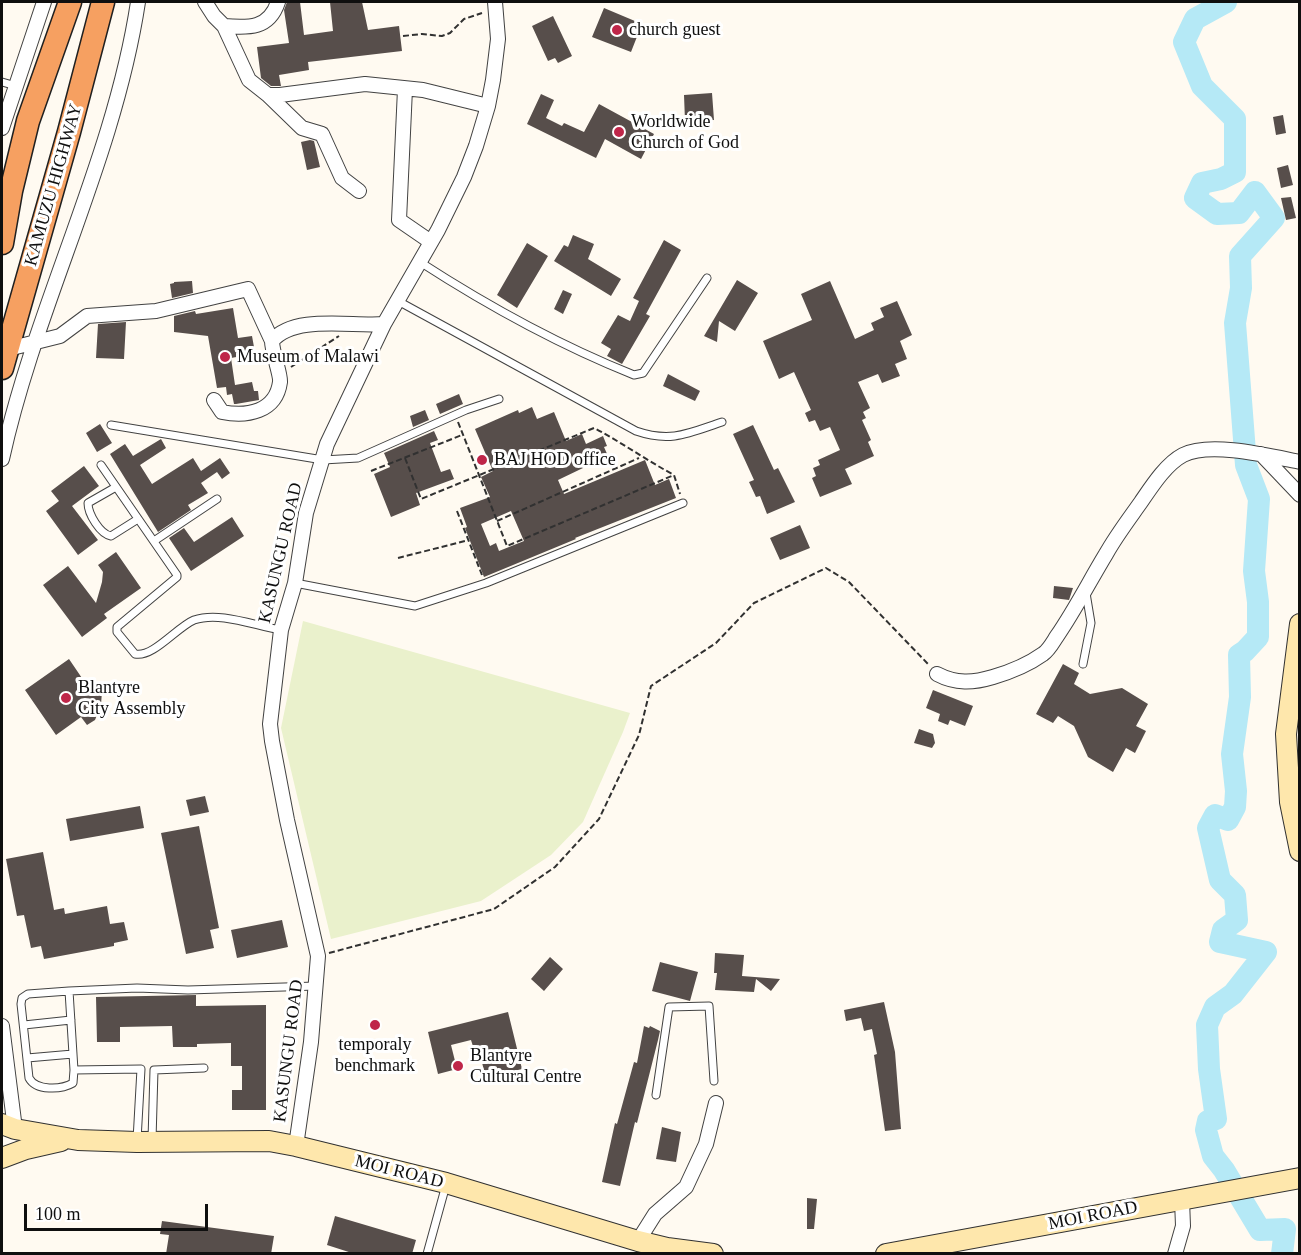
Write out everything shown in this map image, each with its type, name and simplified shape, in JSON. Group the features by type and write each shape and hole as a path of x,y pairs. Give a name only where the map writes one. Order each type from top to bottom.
{"highway":[{"name":"KAMUZU HIGHWAY","path":"2,243 10,191 28,121 70,2"},
{"name":"KAMUZU HIGHWAY","path":"3,355 69,132 103,2"}],"main road":[{"path":"1299,624 1286,734 1290,802 1299,851"},
{"path":"8,1126 78,1140"},
{"path":"2,1158 54,1142 78,1140"},
{"name":"MOI ROAD","path":"78,1140 269,1141 446,1183 638,1242 712,1254"},
{"name":"MOI ROAD","path":"886,1254 1299,1178"}],"street":[{"path":"2,128 44,2"},
{"path":"2,459 11,416 112,118 129,54 138,2"},
{"path":"205,2 224,26 249,80 302,128 322,134 342,178 359,191"},
{"path":"224,26 260,25 270,17 278,2"},
{"name":"KASUNGU ROAD","path":"296,1146 311,1042 318,956 287,820 270,724 281,630 295,583 306,513 327,444 384,324 431,242 464,177 488,106 498,39 496,7"},
{"path":"268,95 365,84 423,90 488,106"},
{"path":"405,88 399,220 431,242"},
{"path":"3,355 35,342 60,336 87,316 156,311 248,289 272,341 280,380 275,396 261,411 248,414 222,412 214,400"},
{"path":"272,341 279,333 314,325 384,324"},
{"path":"937,674 951,681 968,682 985,679 1008,672 1045,653 1107,551 1147,493 1173,462 1195,450 1207,449 1257,453 1299,462"},
{"path":"1257,453 1299,495"},
{"path":"2,1026 8,1126"},
{"path":"638,1242 655,1215 686,1188 706,1144 716,1103"},
{"path":"1175,1254 1183,1226 1182,1200"}],"lane":[{"path":"2,82 16,86"},
{"path":"420,262 456,285 582,354 634,375 643,373 707,278"},
{"path":"398,301 636,431 654,437 668,438 722,422"},
{"path":"111,425 323,460 358,458 499,399"},
{"path":"101,465 177,571 177,578 117,627 117,632 135,654 146,653 194,620 218,617 281,630"},
{"path":"116,486 88,503 89,511 102,532 111,536 138,519"},
{"path":"154,541 217,499"},
{"path":"295,583 415,606 486,583 683,502"},
{"path":"1083,664 1091,623 1085,590"},
{"path":"69,991 74,1070 72,1083 62,1087 36,1086 29,1078 21,1004 22,998 28,994 69,991 316,986"},
{"path":"656,1095 669,1007 709,1006 714,1081"},
{"path":"24,1025 70,1020"},
{"path":"27,1058 73,1054"},
{"path":"74,1070 204,1068"},
{"path":"141,1069 145,1142"},
{"path":"145,1142 154,1070"},
{"path":"427,1254 446,1183"}],"path":[{"path":"403,36 422,34 442,36 450,33 454,26 468,17 496,7"},
{"path":"280,380 283,372 339,336 366,326"},
{"path":"456,416 507,546 674,476"},
{"path":"405,458 421,499 594,428 674,476 683,502"},
{"path":"371,471 462,435"},
{"path":"497,521 640,457"},
{"path":"457,511 486,583"},
{"path":"398,558 469,540"},
{"path":"318,956 494,909 555,867 599,819 639,735 651,686 716,643 754,603 826,568 849,582 937,674"}],"green space":[{"path":"303,621 630,713 583,822 551,855 481,901 331,939 281,728"}],"building":[{"path":"287,2 300,2 304,35 333,31 330,2 362,2 368,30 399,26 402,51 308,62 309,70 279,75 281,86 271,86 261,78 257,47 289,43 284,10"},
{"name":"church guest","path":"604,8 642,24 631,52 592,37"},
{"path":"553,16 572,56 558,63 555,58 548,61 532,26"},
{"path":"712,93 714,120 685,121 684,95"},
{"path":"541,94 554,100 546,118 562,126 564,123 584,132 599,104 654,134 641,159 605,139 596,158 527,124"},
{"path":"1283,115 1286,133 1276,135 1273,117"},
{"path":"314,141 320,167 307,170 301,142"},
{"path":"1288,165 1293,185 1281,188 1277,168"},
{"path":"1291,197 1296,218 1286,220 1281,198"},
{"path":"573,235 594,244 588,259 621,279 611,296 554,261 564,245 568,247"},
{"path":"664,240 681,250 646,314 650,316 622,364 607,356 611,349 601,343 618,315 630,321 639,301 633,298"},
{"path":"527,243 548,256 517,308 497,295"},
{"path":"737,280 758,293 735,331 719,321 717,342 704,336"},
{"path":"192,281 193,293 172,298 170,284"},
{"path":"830,281 855,339 874,330 871,323 884,317 880,308 897,301 912,335 900,341 907,359 895,364 900,376 882,383 878,374 858,382 870,408 863,412 866,418 862,420 871,440 868,442 874,456 845,469 852,484 820,497 812,478 816,476 813,468 820,465 818,460 840,450 830,427 820,431 815,420 809,422 805,413 811,410 794,372 779,379 763,341 812,320 801,294"},
{"path":"563,290 572,294 563,314 554,309"},
{"path":"233,308 238,338 252,336 254,347 246,349 247,355 231,358 235,385 252,382 254,391 258,391 259,400 236,404 234,404 232,394 227,395 226,387 217,388 208,336 174,332 174,316 195,311 196,314"},
{"path":"126,322 124,359 96,358 98,324"},
{"path":"668,374 700,391 695,401 663,386"},
{"path":"459,394 463,404 440,414 436,404"},
{"path":"532,407 537,419 554,412 566,441 582,434 586,444 603,436 608,456 558,480 564,494 645,460 655,485 669,479 676,498 484,577 465,528 467,527 460,508 490,497 481,477 493,471 475,429 518,410 519,413","holes":["511,511 524,541 499,551 496,543 490,546 481,524"]},
{"path":"425,410 429,420 413,427 410,416"},
{"path":"100,424 112,443 97,452 86,433"},
{"path":"753,425 774,470 778,468 795,502 767,514 760,496 756,497 749,482 754,480 733,434"},
{"path":"434,431 438,440 430,443 441,472 450,469 454,479 416,493 420,505 391,517 374,474 390,467 384,453"},
{"path":"161,439 166,448 140,465 152,484 193,458 201,471 220,458 230,473 222,479 217,472 201,483 208,493 188,505 191,510 158,532 110,454 125,444 133,456"},
{"path":"84,466 99,486 72,506 98,540 78,555 46,511 59,501 51,491"},
{"path":"232,517 244,536 191,571 169,538 184,528 194,542"},
{"path":"800,525 810,548 780,560 770,538"},
{"path":"116,552 141,588 104,614 107,618 82,637 43,585 68,566 96,603 103,572 98,565"},
{"path":"1054,586 1073,588 1069,600 1053,598"},
{"name":"Blantyre City Assembly","path":"69,659 86,684 93,678 102,691 101,705 95,720 87,725 81,717 56,735 25,690"},
{"path":"1063,664 1079,673 1074,684 1090,694 1122,688 1148,704 1136,726 1146,731 1135,753 1126,748 1113,772 1088,757 1074,726 1058,716 1053,723 1036,714"},
{"path":"933,690 973,706 965,726 950,720 948,725 938,721 940,714 926,708"},
{"path":"919,729 933,734 935,743 932,748 914,743"},
{"path":"205,796 209,812 190,816 186,800"},
{"path":"140,806 144,828 70,841 66,819"},
{"path":"199,826 219,928 210,930 214,948 186,954 161,833"},
{"path":"43,852 54,910 64,908 65,914 107,906 110,924 124,922 128,940 114,943 114,946 44,959 41,946 31,948 24,915 17,916 6,859"},
{"path":"282,920 288,947 237,958 231,930"},
{"path":"715,953 744,955 742,976 780,979 771,991 756,979 754,992 715,990 717,973 714,973"},
{"path":"550,957 563,969 544,991 531,979"},
{"path":"660,962 698,972 690,1001 652,991"},
{"path":"196,995 196,1006 266,1005 266,1110 232,1110 232,1090 242,1090 242,1066 231,1066 231,1043 173,1047 172,1026 120,1027 120,1042 97,1042 96,997"},
{"path":"884,1002 895,1052 901,1129 885,1131 872,1029 864,1031 861,1018 846,1021 844,1010"},
{"path":"508,1012 522,1069 486,1078 480,1055 476,1056 471,1040 451,1045 457,1069 438,1074 428,1032"},
{"path":"644,1026 660,1031 620,1186 602,1182 615,1123 617,1124 634,1062 637,1063"},
{"path":"662,1127 681,1132 676,1162 656,1159"},
{"path":"807,1198 817,1199 814,1229 807,1229"},
{"path":"335,1216 416,1240 412,1254 355,1254 327,1245"},
{"path":"162,1221 274,1236 271,1254 166,1254 169,1235 160,1234"}],"waterway":[{"path":"1226,2 1195,19 1184,42 1202,86 1235,119 1235,172 1221,179 1202,183 1195,198 1217,214 1239,213 1255,192 1274,218 1240,256 1241,288 1235,323 1246,465 1259,499 1254,571 1258,602 1258,637 1239,655 1240,697 1232,754 1236,791 1235,807 1228,820 1215,815 1208,828 1220,880 1235,895 1237,920 1223,930 1220,942 1266,952 1233,994 1215,1007 1207,1025 1209,1069 1216,1119 1208,1121 1206,1130 1213,1156 1260,1230 1285,1229 1282,1254"}],"place":[{"name":"church guest","path":"617,30"},
{"name":"Worldwide Church of God","path":"619,132"},
{"name":"Museum of Malawi","path":"225,357"},
{"name":"BAJ HOD office","path":"482,460"},
{"name":"Blantyre City Assembly","path":"66,698"},
{"name":"temporaly benchmark","path":"375,1025"},
{"name":"Blantyre Cultural Centre","path":"458,1066"}]}
